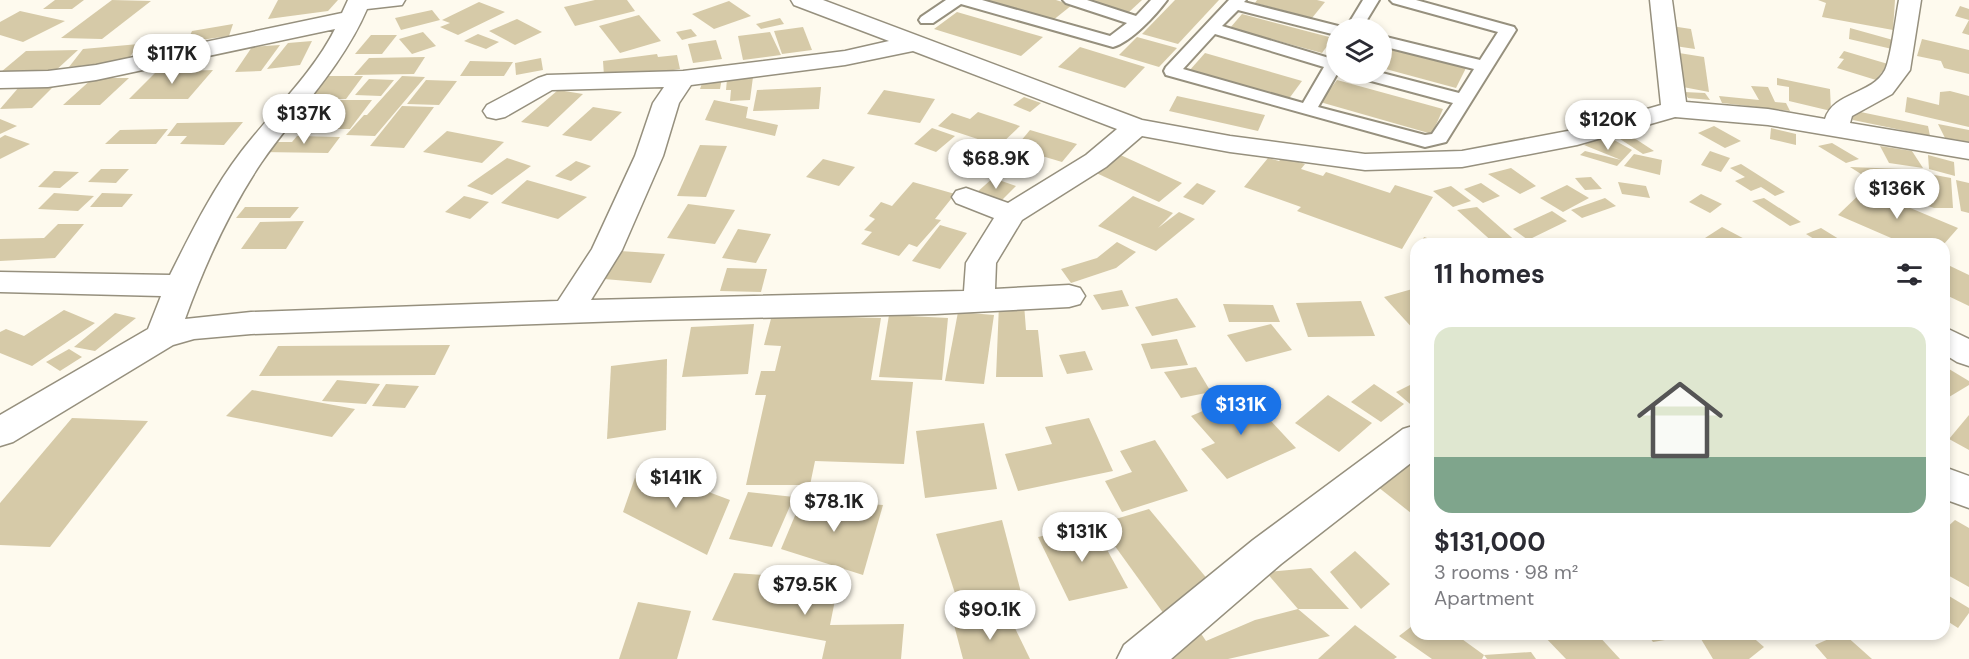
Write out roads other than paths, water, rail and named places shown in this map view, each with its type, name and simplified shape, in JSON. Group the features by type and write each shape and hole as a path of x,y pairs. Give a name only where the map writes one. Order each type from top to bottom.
{"street":[{"path":"0,80 20,81 61,77 135,66 356,7 394,0"},
{"path":"802,0 921,32 1136,127 1230,144 1365,162 1462,159 1577,137 1674,109 1768,117 1969,151"},
{"path":"1661,0 1674,109"},
{"path":"1835,128 1840,112 1883,89 1898,70 1910,0"},
{"path":"162,336 181,286 216,212 250,159 317,74 345,33 356,7"},
{"path":"496,111 547,83 683,79 845,58 921,32"},
{"path":"567,312 607,250 649,156 666,104 683,79"},
{"path":"979,301 981,262 1011,214 1096,161 1136,127"},
{"path":"966,197 1011,214"},
{"path":"0,282 181,286"},
{"path":"0,432 162,336 194,328 251,323 979,301 1069,296"},
{"path":"1950,343 1969,354"},
{"path":"1139,659 1268,552 1410,444"},
{"path":"1950,485 1969,493"}],"lane":[{"path":"921,32 957,0"},
{"path":"965,0 1113,42 1139,22 1159,0"},
{"path":"1071,0 1139,22"},
{"path":"1360,18 1371,0"},
{"path":"1326,27 1236,2 1172,71 1425,141 1439,138 1508,30 1398,0"},
{"path":"1211,28 1326,60"},
{"path":"1392,44 1486,67"},
{"path":"1308,110 1326,80"},
{"path":"1392,81 1463,100"}]}
